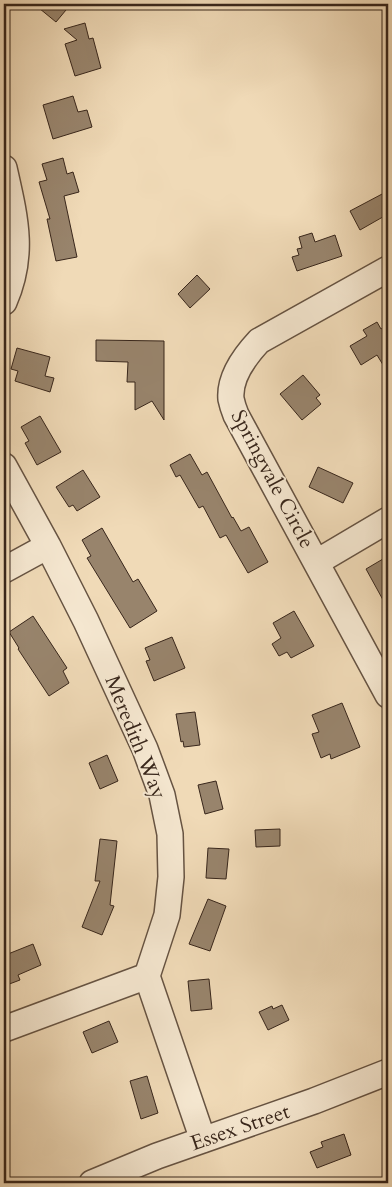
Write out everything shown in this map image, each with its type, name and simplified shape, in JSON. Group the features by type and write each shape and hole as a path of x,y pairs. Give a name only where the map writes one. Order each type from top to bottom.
{"street":[{"path":"4,168 16,228 17,253 14,273 4,302"},
{"name":"Springvale Circle","path":"388,269 259,341 246,355 235,376 231,397 236,415 388,695"},
{"name":"Meredith Way","path":"4,466 48,546 90,629 145,749 162,795 170,834 171,877 167,915 147,976"},
{"path":"317,562 388,520"},
{"path":"4,570 48,546"},
{"path":"4,1029 147,976 203,1140"},
{"name":"Essex Street","path":"92,1183 157,1156 314,1101 388,1072"}],"building":[{"path":"34,4 71,4 56,22"},
{"path":"85,23 89,39 93,38 101,68 75,76 65,44 77,40 64,29"},
{"path":"73,96 78,112 87,110 92,127 53,139 43,105"},
{"path":"63,158 67,174 73,172 79,192 64,196 77,257 56,261 47,219 50,219 39,182 47,180 42,164"},
{"path":"384,193 388,201 388,214 360,230 350,211"},
{"path":"312,233 315,242 335,235 342,256 297,271 292,257 299,255 297,249 302,248 299,237"},
{"path":"197,275 210,289 190,308 178,294"},
{"path":"377,322 381,329 388,325 388,373 377,355 361,365 350,346 367,336 363,330"},
{"path":"96,340 164,341 164,420 152,401 135,410 135,382 127,382 128,362 96,361"},
{"path":"17,348 50,357 45,376 54,378 50,392 15,381 18,371 11,369"},
{"path":"303,375 320,395 316,398 321,404 302,420 280,394"},
{"path":"40,416 61,452 37,465 25,443 29,441 21,427"},
{"path":"190,454 202,475 207,472 241,531 249,527 268,562 248,573 226,535 220,538 203,506 199,508 180,475 176,477 170,465"},
{"path":"318,467 353,483 343,503 309,487"},
{"path":"83,470 100,497 77,511 73,505 69,507 56,487"},
{"path":"102,528 133,582 138,579 157,611 130,628 87,558 91,556 82,540"},
{"path":"388,556 388,609 366,569"},
{"path":"294,611 314,646 291,658 287,652 279,656 272,644 281,638 273,623"},
{"path":"33,616 67,668 63,671 69,683 49,696 9,632"},
{"path":"172,637 185,668 154,681 146,661 150,660 145,648"},
{"path":"342,703 360,747 331,759 330,754 321,758 312,734 319,732 312,715"},
{"path":"195,712 200,745 184,747 183,741 181,742 176,714"},
{"path":"107,755 118,781 100,789 89,763"},
{"path":"216,781 223,809 205,814 198,785"},
{"path":"280,829 280,846 256,847 255,830"},
{"path":"100,839 117,841 110,905 114,906 102,935 82,927 100,881 95,881"},
{"path":"208,848 229,849 226,879 206,878"},
{"path":"208,899 226,906 210,951 189,944"},
{"path":"4,943 8,954 33,944 41,965 18,975 20,980 4,986"},
{"path":"209,979 212,1009 191,1011 188,981"},
{"path":"282,1005 289,1020 268,1030 259,1012 272,1006 273,1009"},
{"path":"109,1021 118,1042 92,1053 83,1032"},
{"path":"147,1076 158,1113 141,1119 130,1081"},
{"path":"344,1134 351,1155 317,1168 310,1152 323,1147 321,1142"}]}
